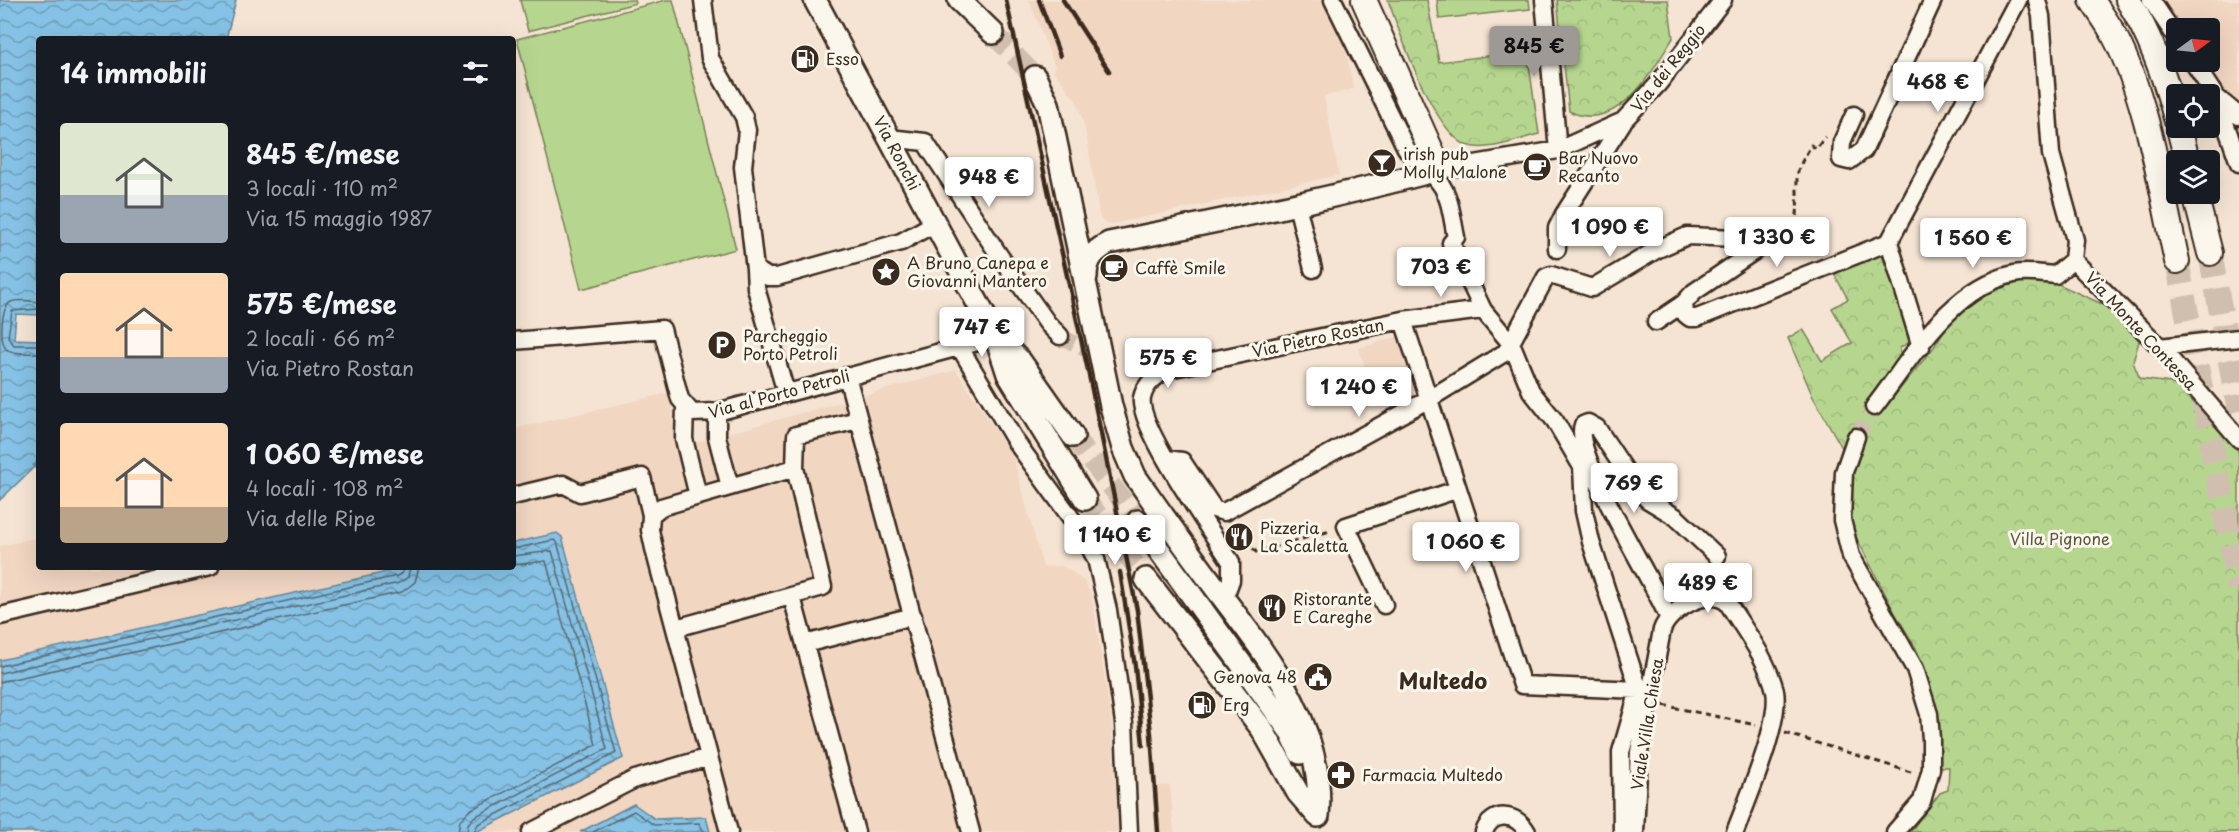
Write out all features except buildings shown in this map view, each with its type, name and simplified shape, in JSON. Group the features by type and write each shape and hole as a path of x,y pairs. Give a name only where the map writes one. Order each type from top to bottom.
{"highway":[{"path":"1364,0 1432,150 1436,163 1431,172"},
{"path":"2092,0 2115,36 2133,80 2150,139 2177,261"},
{"path":"2128,0 2140,20 2167,84"},
{"path":"2198,204 2210,253"}],"main road":[{"name":"Via Ronchi","path":"815,0 996,337 1013,384 1085,500"},
{"path":"959,0 993,33"},
{"path":"1035,77 1047,104 1111,406 1127,458 1135,476 1276,669 1306,731 1317,766 1320,824"},
{"path":"1086,289 1086,268 1093,251 1109,243 1297,205 1431,172"},
{"path":"1069,202 1080,230 1089,240 1109,243"},
{"name":"Via Ronchi","path":"996,337 1021,362 1072,436"},
{"path":"1138,521 1290,731 1304,761 1320,824"},
{"path":"1146,579 1170,607 1262,729 1298,793 1320,824"},
{"path":"1170,607 1191,620 1222,656 1237,657 1243,654 1250,641 1249,630"}],"street":[{"path":"703,0 710,58 744,117 747,130 743,167 756,288 786,393"},
{"path":"1333,0 1406,148 1413,159 1431,172 1449,200 1456,237 1451,243 1483,310 1512,345 1531,391 1555,421 1582,467 1584,511 1591,542 1644,696 1621,752 1622,832"},
{"path":"1544,0 1558,150"},
{"name":"Via dei Reggio","path":"1431,172 1558,150 1623,122 1658,84 1723,0"},
{"path":"1854,114 1842,142 1841,159 1849,161 1864,150 1934,0"},
{"path":"1684,303 1685,314 1690,318 1697,318 1888,242 2018,0"},
{"name":"Via Monte Contessa","path":"2037,0 2041,16 2051,154 2075,240 2073,260 2160,347 2239,439"},
{"path":"2151,0 2166,22"},
{"path":"2220,100 2238,113"},
{"path":"2220,108 2239,163"},
{"path":"1557,249 1557,228 1564,214 1623,122"},
{"path":"889,138 925,141 999,255 1048,324 1060,336"},
{"path":"1297,205 1313,269"},
{"path":"755,269 768,277 777,277 901,242 935,223"},
{"path":"1166,459 1182,461 1214,509 1224,512 1429,399 1499,357 1512,345 1546,277 1551,275 1592,288 1656,250 1687,236 1739,236 1761,240 1753,252 1694,292 1684,303 1656,322"},
{"path":"1888,242 1921,347"},
{"path":"1874,407 1952,306 1982,285 2016,273 2055,275 2073,260"},
{"name":"Via Pietro Rostan","path":"1224,599 1230,580 1231,562 1166,459 1143,408 1142,398 1159,373 1403,320 1483,310"},
{"path":"1403,320 1456,490 1522,685 1644,696"},
{"name":"Via al Porto Petroli","path":"516,341 662,329 680,399 685,408 692,413 717,412 996,337"},
{"path":"2160,347 2239,338"},
{"path":"959,346 1016,442 1082,533 1096,559 1108,610 1124,723 1129,832"},
{"path":"847,376 971,832"},
{"path":"685,408 684,439 698,496"},
{"path":"717,412 717,436 730,487"},
{"path":"676,628 823,587 795,468 796,435 858,420"},
{"path":"1717,555 1676,517 1648,500 1639,491 1597,428 1588,423 1583,425 1580,433 1604,496 1658,592 1668,617 1700,598 1715,597 1727,602 1774,686 1776,701 1771,729 1736,832"},
{"path":"1856,437 1844,472 1842,520 1851,556 1915,669 1929,714 1932,765 1929,778 1922,801 1895,832"},
{"path":"651,515 662,507 795,468"},
{"path":"516,495 563,484 580,493 642,477 651,515 650,530 729,832"},
{"path":"1384,605 1346,526 1456,490"},
{"path":"0,616 197,570"},
{"path":"792,597 856,832"},
{"path":"805,645 913,616"},
{"name":"Viale Villa Chiesa","path":"1635,832 1644,696 1662,630 1668,617"},
{"path":"1621,752 1639,752"},
{"path":"531,832 635,779 709,757"},
{"path":"1484,832 1491,822 1504,816 1518,820 1527,832"}],"path":[{"path":"1761,240 1788,236 1793,232 1796,223 1798,171 1811,145"},
{"path":"1224,512 1256,552 1346,526"},
{"path":"1644,696 1771,729 1929,778"}],"shaded area":[{"path":"1029,0 1329,0 1339,20 1354,89 1324,96 1339,175 1108,225 1100,219 1086,133 1077,102 1053,70 1055,67"},
{"path":"2157,0 2239,0 2239,149 2220,107 2220,84 2210,84 2204,72 2220,72 2220,18 2170,18"},
{"path":"1400,336 1417,394 1376,406 1359,348"},
{"path":"956,370 1013,457 1043,567 1062,566 1074,573 1085,582 1092,597 1112,725 1118,832 710,832 705,817 655,819 634,804 580,832 476,832 623,757 557,533 516,542 516,428 669,393 680,447"},
{"path":"36,538 36,570 396,570 0,660 0,546"},
{"path":"1170,785 1174,832 1159,832 1158,786"}],"green space":[{"path":"520,0 635,0 636,3 528,31"},
{"path":"673,0 736,249 581,289 517,39"},
{"path":"1388,0 1427,0 1439,62 1527,51 1539,134 1483,147 1466,145 1454,136 1442,121 1419,80"},
{"path":"1437,0 1529,0 1530,9 1439,19"},
{"path":"1557,0 1668,0 1673,38 1644,82 1631,96 1603,115 1586,116 1569,111"},
{"name":"Villa Pignone","path":"1874,253 1881,254 1899,296 1909,342 1900,348 1900,363 1871,405 1882,411 1934,347 1953,315 1977,295 1998,286 2026,279 2054,282 2115,310 2134,327 2140,338 2133,362 2140,379 2171,383 2182,390 2239,452 2239,832 1910,832 1940,793 1948,790 1949,767 1925,767 1924,732 1939,726 1925,669 1850,525 1852,476 1862,441 1845,453 1813,397 1788,338 1803,329 1822,361 1852,343 1832,308 1848,299 1833,272"}],"water":[{"path":"0,0 236,0 227,36 36,36 36,315 16,314 14,339 36,340 36,463 0,500"},
{"path":"557,533 562,537 623,758 476,832 0,832 0,660 396,570 516,570 516,542"},
{"path":"634,804 655,819 706,817 710,832 580,832"}],"tunnel":[{"path":"993,33 1035,77"},
{"path":"2210,253 2239,411"},
{"path":"2177,261 2239,588"},
{"path":"1060,336 1101,357"},
{"path":"1856,437 1874,407"},
{"path":"1073,436 1138,521"},
{"path":"1085,499 1146,579"}],"railway":[{"path":"1006,0 1089,375 1137,610 1151,734 1158,832"},
{"path":"1039,0 1060,56"},
{"path":"1063,0 1109,71"},
{"path":"1120,572 1135,666 1143,745"}],"place":[{"name":"Esso","path":"805,59"},
{"name":"irish pub Molly Malone","path":"1382,163"},
{"name":"Bar Nuovo Recanto","path":"1537,167"},
{"name":"Caffè Smile","path":"1114,268"},
{"name":"A Bruno Canepa e Giovanni Mantero","path":"886,272"},
{"name":"Parcheggio Porto Petroli","path":"722,345"},
{"name":"Pizzeria La Scaletta","path":"1239,537"},
{"name":"Ristorante E Careghe","path":"1272,608"},
{"name":"Genova 48","path":"1318,677"},
{"name":"Erg","path":"1202,705"},
{"name":"Farmacia Multedo","path":"1341,775"}],"district":[{"name":"Multedo","path":"1443,681"}]}
